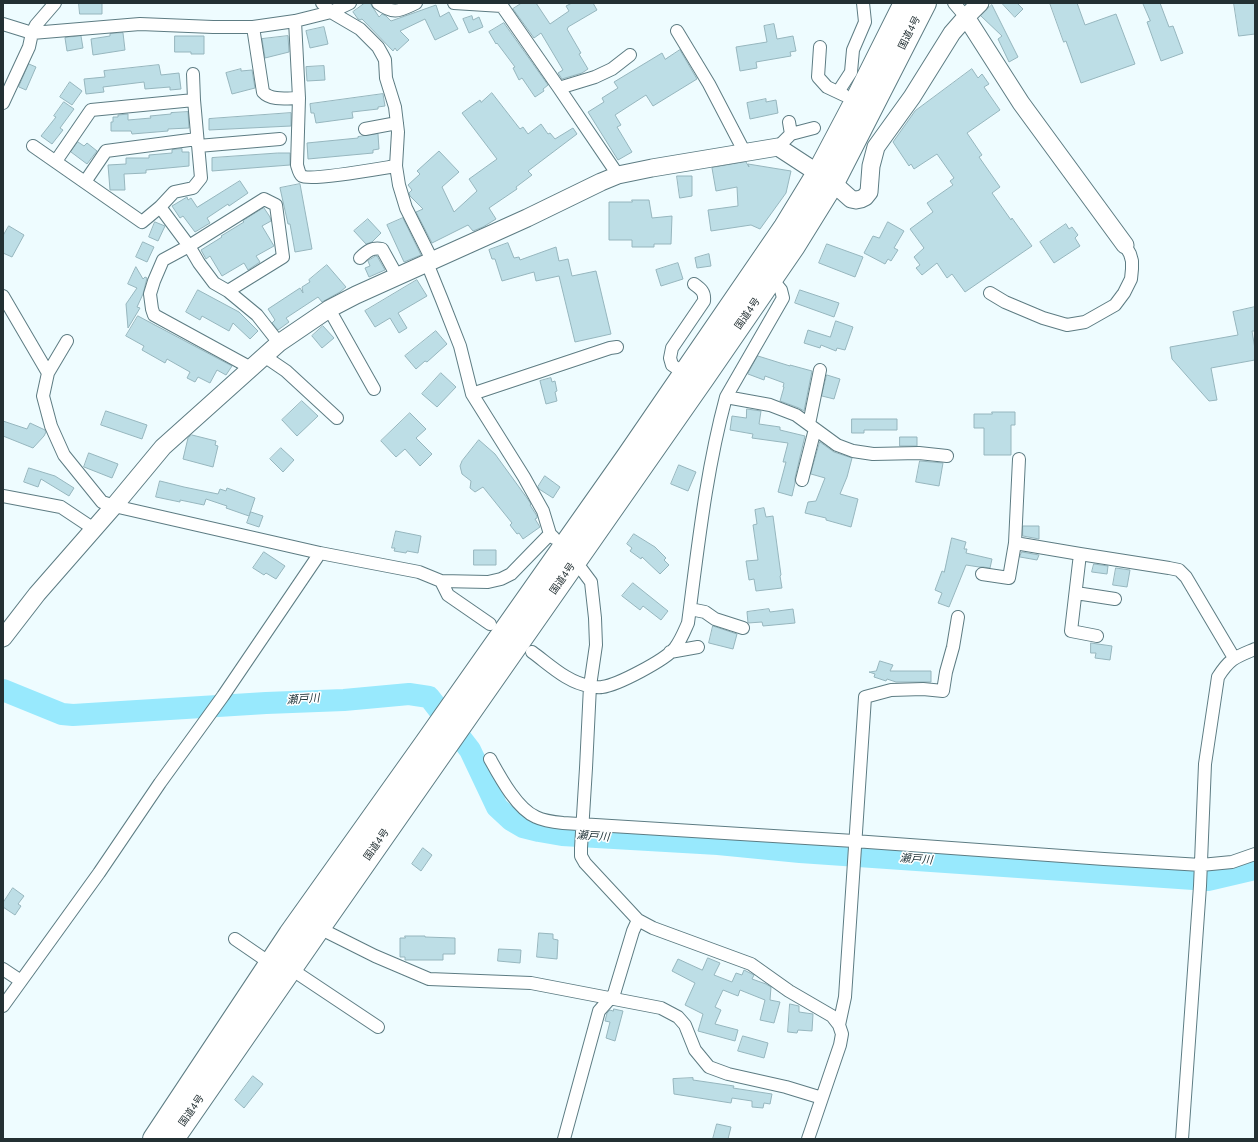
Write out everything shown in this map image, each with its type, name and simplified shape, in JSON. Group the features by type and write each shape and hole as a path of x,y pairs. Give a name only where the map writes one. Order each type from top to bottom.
{"highway":[{"name":"国道4号","path":"154,1139 290,934 434,748 470,698 563,548 785,227 825,178 847,96 905,3"},
{"name":"国道4号","path":"563,548 772,279 794,246 825,178 925,3"},
{"name":"国道4号","path":"173,1139 319,928 434,748"}],"street":[{"path":"3,104 29,47 32,33 36,25 55,3"},
{"path":"322,3 332,12 360,29 382,53 385,60 386,78 395,107 398,132 396,166 399,185 406,208 430,262 442,300 460,346 472,394 528,484 563,548 591,582 596,645 590,686 581,856 585,863 638,920 653,928 751,964 789,991 832,1016 840,1025"},
{"path":"3,24 32,33 140,24 253,27 295,21 332,12 350,3"},
{"path":"378,3 389,10 400,11 416,3"},
{"path":"454,3 502,6 618,176"},
{"path":"820,47 818,77 827,87 847,96 853,50 865,22 863,3"},
{"path":"954,3 966,17 1021,103 1125,245 1132,261 1131,279 1124,293 1115,305 1085,322 1067,325 1043,318 1005,302 990,293"},
{"path":"778,147 825,178 851,199 861,199 867,195 870,187 871,166 876,146 912,97 952,33 980,3"},
{"path":"295,21 299,98 297,165 299,172 302,176 316,177 396,166"},
{"path":"253,27 263,92 266,96 271,97 299,98"},
{"path":"677,31 710,84 745,153"},
{"path":"559,88 595,77 612,69 630,55"},
{"path":"33,146 142,222 160,207 174,192 193,188 201,178 193,74"},
{"path":"56,161 91,110 194,100"},
{"path":"789,122 791,134"},
{"path":"365,129 397,123"},
{"path":"3,638 37,594 163,447 279,343 329,309 397,276 527,218 601,182 618,176 652,168 778,147 791,134 814,128"},
{"path":"85,182 106,151 198,143 280,139"},
{"path":"228,291 283,257 276,205 264,199 189,246 163,260 150,294 154,315 251,368"},
{"path":"160,207 214,283 228,291 257,315 279,343"},
{"path":"360,258 367,250 377,248 382,249 397,276"},
{"path":"532,652 573,682 601,688 616,684 663,658 674,648 683,635 688,623 708,484 717,434 726,397 783,298 781,290 772,279"},
{"path":"684,374 672,365 670,354 672,348 704,301 703,292 694,284"},
{"path":"3,296 48,373"},
{"path":"329,309 374,389"},
{"path":"67,341 48,373 43,396 51,426 64,455 102,502 320,553 420,572 441,581 495,581 563,548"},
{"path":"472,394 610,348 617,347"},
{"path":"264,356 286,372 337,418"},
{"path":"802,480 812,427 820,370"},
{"path":"726,397 770,405 796,415 837,445 853,451 873,454 920,453 947,456"},
{"path":"982,574 1009,578 1015,543 1019,459"},
{"path":"3,496 61,507 94,529"},
{"path":"1015,543 1179,570 1186,577 1234,658"},
{"path":"3,1006 99,873 160,783 223,696 320,553"},
{"path":"1080,554 1071,631 1097,636"},
{"path":"441,581 448,595 490,624"},
{"path":"1076,593 1115,599"},
{"path":"690,609 705,612 715,619 744,628"},
{"path":"808,1139 840,1046 842,1034 840,1025 845,997 865,697 891,690 923,689 943,691 958,616"},
{"path":"670,652 698,646"},
{"path":"1182,1139 1200,886 1205,764 1218,677 1225,665 1234,658 1255,649"},
{"path":"490,759 502,781 527,813 546,821 582,827 1104,859 1201,867 1232,862 1255,854"},
{"path":"564,1139 599,1011 614,994 633,931 638,920"},
{"path":"319,928 375,956 429,979 531,983 661,1008 678,1017 685,1025 695,1050 709,1067 728,1074 786,1087 822,1098"},
{"path":"235,939 270,963"},
{"path":"3,969 21,981"},
{"path":"291,969 378,1027"}],"building":[{"path":"79,3 102,3 102,14 80,14"},
{"path":"365,3 370,3 379,17 382,14 391,21 436,5 440,17 449,12 458,29 435,40 425,19 400,31 409,40 397,51 395,48 393,51 362,19 358,19 353,12"},
{"path":"522,3 536,3 550,24 569,11 566,6 572,3 593,3 597,10 567,29 581,53 579,54 588,69 582,73 562,79 558,73 563,70 541,33 534,38 513,9"},
{"path":"1002,3 1017,3 1023,9 1015,17"},
{"path":"1050,3 1077,3 1085,25 1116,14 1135,64 1081,83"},
{"path":"1143,3 1160,3 1169,27 1173,26 1183,53 1161,61 1147,22 1150,21"},
{"path":"1234,3 1255,3 1255,34 1239,36"},
{"path":"992,5 1018,57 1009,62 998,39 1002,36 981,16"},
{"path":"472,16 473,20 479,17 483,27 469,33 463,19"},
{"path":"504,23 548,85 543,89 544,91 535,97 522,78 519,80 513,68 515,67 497,43 496,44 489,32"},
{"path":"774,24 777,39 793,36 796,51 790,52 791,56 756,62 757,68 740,71 736,47 767,42 764,26"},
{"path":"324,27 328,44 310,48 306,31"},
{"path":"123,33 125,50 93,55 91,39 110,36 110,34"},
{"path":"81,36 83,48 67,51 65,38"},
{"path":"175,36 204,36 204,54 175,52"},
{"path":"288,36 289,52 265,58 262,39"},
{"path":"680,50 697,79 653,106 646,95 615,115 621,125 617,127 632,152 618,160 588,112 604,102 602,98 618,88 614,82 662,53 665,59"},
{"path":"29,64 36,67 26,90 19,87"},
{"path":"159,65 161,75 179,73 181,89 170,90 170,87 145,89 144,82 103,87 104,92 86,94 84,79 105,77 104,71"},
{"path":"324,66 325,80 307,81 306,67"},
{"path":"241,69 241,71 252,70 255,88 232,94 226,73"},
{"path":"972,69 978,78 982,74 989,84 984,87 1000,110 967,133 982,155 979,157 1000,187 992,193 1032,246 965,292 952,274 947,278 937,263 922,275 916,268 920,265 914,257 924,248 910,229 933,212 927,203 953,185 950,181 954,178 937,154 914,169 911,164 909,166 893,142 915,111"},
{"path":"70,82 82,91 72,105 60,97"},
{"path":"492,93 520,129 523,127 528,134 541,124 548,134 550,133 555,139 573,128 577,134 528,171 532,175 516,187 517,189 489,208 496,219 473,231 468,225 432,243 416,212 423,209 410,196 409,193 412,190 408,185 420,174 417,171 439,151 459,172 442,187 454,212 477,191 469,179 497,159 462,113 480,100 481,102"},
{"path":"383,94 385,106 378,107 378,109 352,112 353,118 316,123 314,113 311,113 310,104"},
{"path":"766,99 766,102 776,100 778,113 750,119 747,103"},
{"path":"64,102 74,109 60,128 63,130 52,144 41,136 56,117 54,116"},
{"path":"188,112 189,128 168,129 168,131 132,134 131,131 111,131 111,122 113,122 113,117 118,117 118,115 128,114 128,120 151,118 150,116 171,113"},
{"path":"291,113 291,126 209,130 209,119"},
{"path":"378,134 379,149 373,150 373,153 308,159 307,143 358,138"},
{"path":"78,142 84,146 87,143 97,151 87,164 71,152"},
{"path":"182,149 182,152 189,152 189,166 146,170 146,173 124,174 125,190 110,190 108,165 126,164 126,158 149,158 149,155 172,153 172,150"},
{"path":"290,153 290,165 212,171 212,158"},
{"path":"746,162 749,167 748,164 791,171 786,193 760,229 751,225 711,231 708,210 738,206 737,187 716,191 712,168"},
{"path":"677,176 692,176 692,196 680,198"},
{"path":"240,181 248,193 229,206 228,204 207,218 210,223 195,232 183,216 180,218 172,206 187,197 188,200 191,198 197,207"},
{"path":"300,184 312,249 295,252 290,224 288,224 280,188"},
{"path":"632,200 649,200 652,218 672,216 671,244 654,244 654,247 632,247 632,240 609,240 609,202 632,202"},
{"path":"264,208 271,221 262,226 274,246 256,256 260,262 248,270 244,263 222,276 210,256 206,259 201,250"},
{"path":"403,218 421,255 404,262 387,225"},
{"path":"368,219 381,233 372,242 366,244 354,231"},
{"path":"155,222 165,226 158,241 149,237"},
{"path":"888,222 904,231 894,248 898,250 891,261 888,259 885,264 864,253 873,236 879,238"},
{"path":"1066,224 1069,229 1072,227 1078,235 1075,238 1080,246 1054,263 1040,242"},
{"path":"9,226 24,235 12,257 3,253 3,236"},
{"path":"143,242 154,247 147,262 136,257"},
{"path":"508,243 514,258 519,257 520,260 556,247 559,261 568,259 572,276 596,271 611,334 575,342 559,276 536,281 534,272 502,281 495,259 492,259 489,250"},
{"path":"827,244 863,257 855,277 819,263"},
{"path":"709,254 711,266 697,268 695,258"},
{"path":"376,256 385,270 369,277 365,268 370,266 368,261"},
{"path":"678,263 683,279 661,286 656,270"},
{"path":"327,265 346,287 322,302 318,297 286,318 289,322 278,330 272,323 275,320 268,309 300,288 303,293 302,287 310,282 309,280"},
{"path":"136,267 143,279 145,277 147,278 143,294 137,307 140,308 128,328 126,304 137,288 128,284"},
{"path":"417,280 427,296 398,313 407,328 399,333 390,318 375,327 365,311"},
{"path":"198,290 239,312 258,331 250,339 233,323 229,331 202,316 200,320 186,312"},
{"path":"800,290 839,303 834,317 795,303"},
{"path":"1255,307 1255,331 1252,331 1255,360 1211,368 1217,400 1209,401 1172,359 1170,347 1238,335 1233,312"},
{"path":"138,316 232,366 226,375 217,370 210,383 198,377 195,382 187,378 190,372 167,359 165,363 142,350 144,346 126,336"},
{"path":"836,321 853,327 845,350 837,348 836,351 821,345 820,348 804,343 808,330 830,337"},
{"path":"323,326 334,338 322,348 312,336"},
{"path":"436,331 447,344 427,362 425,361 416,369 405,356"},
{"path":"758,356 812,371 804,411 780,401 784,383 765,376 764,380 748,374"},
{"path":"441,373 456,387 437,407 422,394"},
{"path":"827,375 840,379 834,399 822,396"},
{"path":"551,378 552,382 555,381 557,401 546,404 540,381"},
{"path":"302,401 318,416 297,436 282,420"},
{"path":"747,409 761,411 759,424 780,427 780,430 805,436 792,496 778,492 786,462 783,462 788,443 752,438 753,434 730,430 732,416 746,418"},
{"path":"106,411 147,425 142,439 101,425"},
{"path":"992,412 1015,412 1015,425 1011,425 1011,455 984,455 984,428 974,428 974,414 992,414"},
{"path":"410,413 426,429 416,438 432,454 420,466 405,449 396,457 381,441"},
{"path":"852,419 897,419 897,430 864,430 864,433 852,433"},
{"path":"3,421 27,429 30,423 45,430 46,432 33,448 3,436"},
{"path":"192,435 216,441 215,445 218,446 213,467 183,459 188,438"},
{"path":"900,437 917,437 917,446 900,446"},
{"path":"479,440 495,454 527,498 537,516 535,519 540,527 523,539 510,525 512,523 483,487 475,492 470,488 471,481 462,474 460,466 462,461"},
{"path":"820,442 834,452 852,458 847,477 840,494 858,499 851,527 826,520 826,518 805,513 808,502 816,501 825,478 811,474"},
{"path":"281,448 294,460 283,472 270,459"},
{"path":"89,453 118,464 112,478 84,467"},
{"path":"920,461 943,463 939,486 916,482"},
{"path":"679,465 696,472 688,491 671,484"},
{"path":"29,468 55,476 74,488 69,496 41,479 38,487 24,482"},
{"path":"545,476 560,487 553,498 538,487"},
{"path":"160,481 218,494 220,489 226,491 227,488 255,498 249,516 226,508 227,506 206,499 204,505 156,497"},
{"path":"764,508 766,517 773,516 782,588 756,591 754,579 749,580 746,561 758,560 753,525 757,524 755,510"},
{"path":"251,512 263,516 259,527 247,523"},
{"path":"1023,526 1039,526 1039,539 1023,536"},
{"path":"396,531 421,536 418,553 394,551 395,548 392,548"},
{"path":"634,534 655,547 666,558 664,560 669,565 660,574 642,557 641,559 630,551 632,548 627,544"},
{"path":"952,538 966,542 964,549 967,549 966,553 992,559 990,568 966,565 949,607 938,603 942,593 935,590 942,571 944,572"},
{"path":"474,550 496,550 496,565 474,565"},
{"path":"264,552 285,566 276,579 266,573 264,575 253,568"},
{"path":"1022,552 1039,555 1037,560 1020,557"},
{"path":"1094,564 1108,566 1107,574 1092,572"},
{"path":"1116,568 1130,570 1127,587 1113,585"},
{"path":"633,583 668,611 661,620 643,606 640,610 622,596"},
{"path":"769,609 770,612 793,609 795,623 763,626 762,622 748,623 747,612"},
{"path":"713,626 737,634 733,649 709,643"},
{"path":"1091,643 1112,646 1110,660 1095,658 1096,653 1091,653"},
{"path":"880,661 893,665 890,671 931,671 931,682 896,682 887,679 886,681 874,677 875,674 869,672 876,671"},
{"path":"423,848 432,855 421,871 412,864"},
{"path":"13,888 24,896 18,904 21,906 15,915 3,907 3,903"},
{"path":"539,933 553,934 553,939 558,940 557,959 537,957"},
{"path":"405,936 455,938 455,954 443,954 443,960 405,960 405,957 400,957 400,938 405,938"},
{"path":"499,949 521,950 520,963 498,961"},
{"path":"708,958 720,963 714,975 732,982 736,973 742,975 744,970 754,975 752,979 771,987 770,1000 780,1002 774,1023 760,1020 765,1000 740,990 738,996 723,990 715,1007 721,1010 715,1024 738,1030 735,1041 698,1031 703,1014 685,1005 695,983 672,971 678,959 702,970"},
{"path":"790,1004 799,1006 799,1012 813,1014 812,1031 798,1030 797,1033 788,1032"},
{"path":"614,1009 623,1011 615,1041 606,1038 610,1022 605,1021 607,1013 610,1010 613,1011"},
{"path":"743,1036 768,1043 764,1058 738,1051"},
{"path":"253,1076 263,1084 244,1108 235,1100"},
{"path":"693,1078 693,1080 734,1086 733,1088 772,1094 770,1104 764,1103 763,1108 752,1107 752,1101 732,1098 731,1103 674,1094 673,1079"},
{"path":"717,1124 731,1127 728,1139 713,1139"}],"waterway":[{"name":"瀬戸川","path":"3,690 62,714 73,715 266,703 344,700 409,694 429,697 470,750 497,807 511,820 523,827 562,835 718,844 800,852 1208,880 1255,869"}]}
